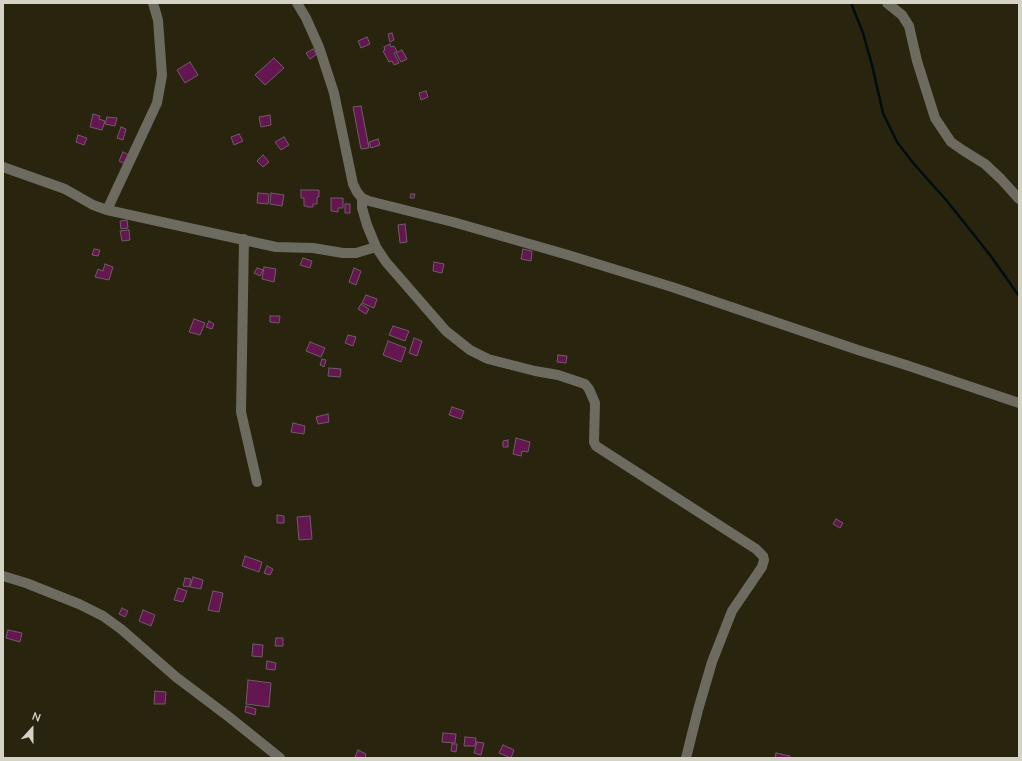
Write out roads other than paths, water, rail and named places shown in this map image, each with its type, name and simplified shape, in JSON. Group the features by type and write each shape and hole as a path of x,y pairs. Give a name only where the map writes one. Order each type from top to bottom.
{"street":[{"path":"107,210 157,103 162,75 158,20 153,3"},
{"path":"297,3 306,18 319,47 334,93 353,184 362,198 568,255 672,287 1019,403"},
{"path":"886,3 902,15 909,26 935,118 951,142 985,164 1019,199"},
{"path":"3,167 65,189 93,205 107,210 276,247 312,248 356,253 376,247"},
{"path":"362,198 362,208 376,247 386,262 446,331 470,350 488,359 535,371 558,375 585,384 589,389 595,403 594,442 596,446 756,549 763,556 764,560 762,567 732,611 712,662 686,758"},
{"path":"244,239 241,412 257,482"},
{"path":"3,576 26,583 79,604 103,616 121,629 176,677 280,758"}],"waterway":[{"path":"851,3 863,33 883,113 897,142 990,255 1019,296"}]}
